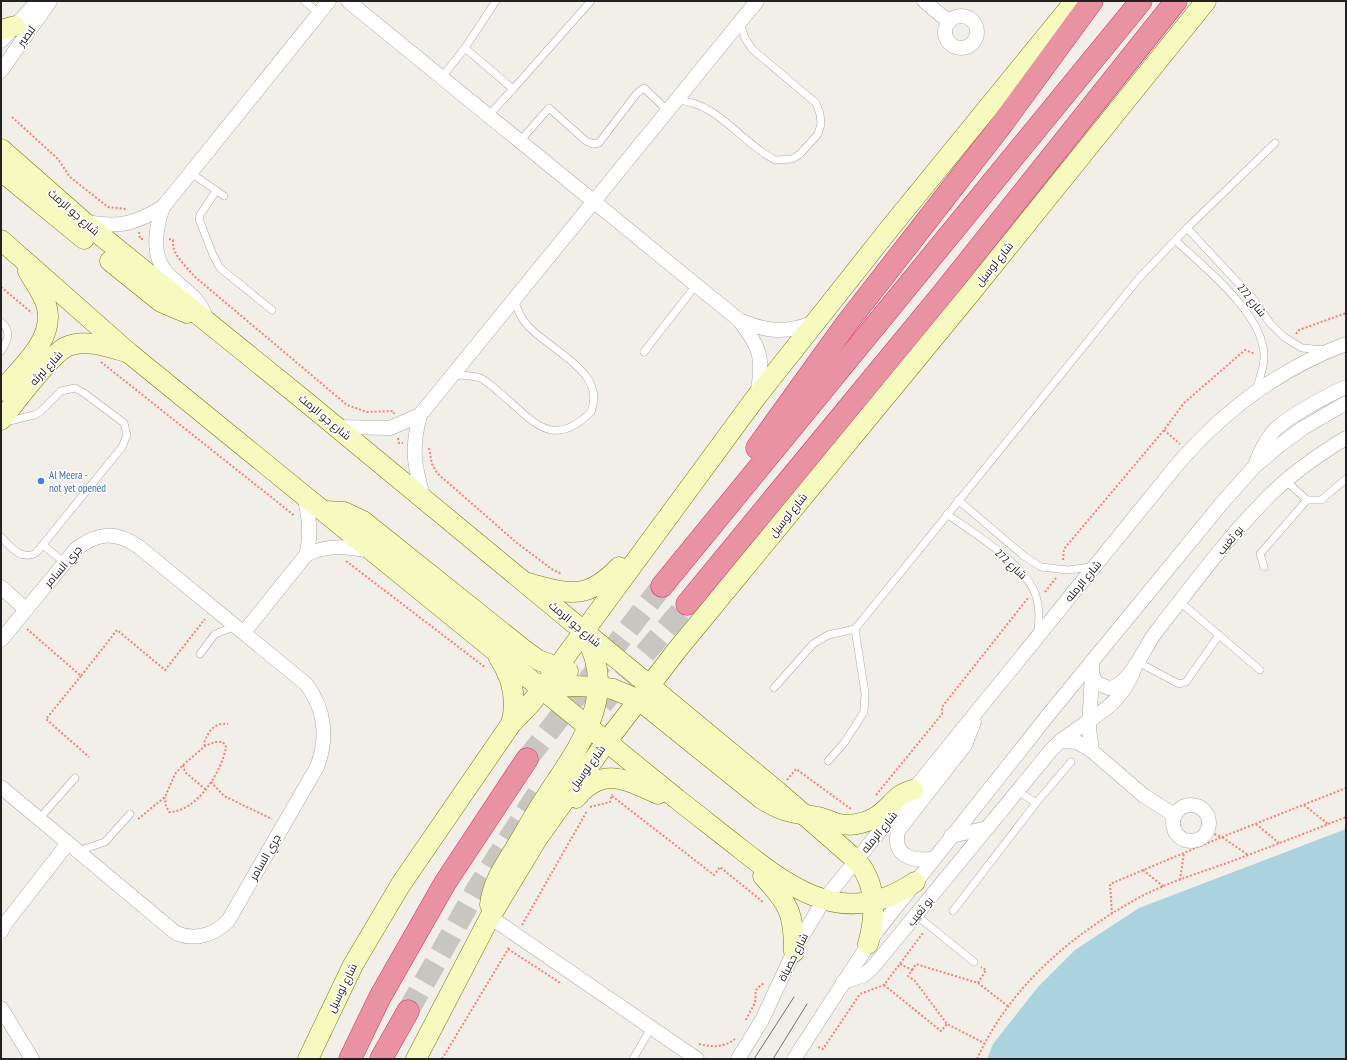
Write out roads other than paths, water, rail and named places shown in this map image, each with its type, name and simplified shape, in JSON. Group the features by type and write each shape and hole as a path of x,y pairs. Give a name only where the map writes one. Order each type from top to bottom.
{"highway":[{"path":"731,500 752,455 798,388 940,202 999,128 1092,1"},
{"path":"662,586 1141,1"},
{"name":"شارع لوسيل","path":"687,604 944,292 1176,1"},
{"path":"350,1059 380,997 445,882 528,759"},
{"path":"381,1059 408,1011"}],"main road":[{"name":"شارع لوسيل","path":"308,1059 353,965 401,884 511,724 532,702 757,396 815,322 1076,1"},
{"name":"شارع لوسيل","path":"416,1059 490,917 547,825 607,742 644,693 1206,1"},
{"name":"شارع جو الرمث","path":"1,149 84,222 337,427 583,631 644,693"},
{"path":"1,171 161,302 207,322"},
{"path":"1,240 20,255 129,353 677,799 751,857 795,889 824,900 848,904 873,901 900,891 915,882"},
{"name":"شارع لبرثه","path":"1,391 36,352 42,340 48,320 47,306 43,296 20,255"},
{"name":"شارع لبرثه","path":"1,422 49,362 66,347 93,344 129,353"},
{"path":"325,511 344,512 364,521 538,660 613,689 644,693 762,799 784,811 819,817 843,824 856,824 876,817 900,794 913,790"},
{"path":"524,582 569,592 589,590 604,583 629,557 648,543"},
{"path":"490,917 491,897 500,874 547,795 571,759 596,708 599,683 594,654 583,631"},
{"path":"494,649 510,678 514,694 515,710 511,724"},
{"path":"542,688 599,683"},
{"name":"شارع الرمله","path":"644,693 777,791 856,860 869,880 873,901 873,923 868,944"},
{"path":"547,825 562,814 584,788 597,781 612,787 630,781 664,797 677,799"},
{"path":"751,857 758,871 776,889 788,906 793,922 794,952"}],"street":[{"name":"لبصير","path":"1,41 8,28 38,1"},
{"name":"لبصير","path":"1,71 50,1"},
{"path":"84,222 107,225 127,224 143,219 163,207 329,1"},
{"path":"348,1 739,320 752,337 758,349 760,379 757,396"},
{"path":"424,500 413,452 414,437 420,415 757,1"},
{"path":"924,1 949,22"},
{"path":"163,207 159,219 156,239 162,265 166,272 197,299 204,311 207,322"},
{"path":"739,320 760,329 778,331 795,329 815,322"},
{"name":"شارع الرمله","path":"856,860 1188,452 1221,419 1255,392 1301,363 1346,344"},
{"path":"1254,467 1265,443 1278,428 1309,407 1346,387"},
{"path":"794,1059 868,944 915,882 1092,668 1222,503 1254,467 1303,428 1346,403"},
{"path":"337,427 390,428 420,415"},
{"name":"بو ثغيب","path":"843,982 864,975 873,967 1060,741 1101,714 1115,700 1131,678 1137,663 1154,633 1247,520 1286,480 1319,454 1346,438"},
{"path":"241,629 306,555 309,542 309,528 304,495"},
{"name":"جري السامر","path":"1,640 76,549 95,537 104,535 124,538 139,547 214,607 306,684 318,702 321,711 323,729 321,755 317,767 228,922 216,931 202,936 182,936 176,934 1,787"},
{"path":"306,555 328,547 348,547 375,552"},
{"path":"1,587 22,615"},
{"name":"بو ثغيب","path":"1092,668 1093,678 1100,686 1113,688 1121,684 1137,663"},
{"path":"1092,668 1089,722 1092,751"},
{"path":"934,858 921,860 907,857 898,846 898,831 965,745 975,714"},
{"path":"1060,741 1076,742 1092,751 1144,795 1174,815"},
{"path":"1184,806 1198,806 1206,812 1209,818 1207,831 1197,840 1191,841 1181,839 1173,828 1174,815 1184,806"},
{"path":"952,836 988,828"},
{"path":"2,927 73,847"},
{"name":"شارع حصباة","path":"737,1059 762,1020 794,952 824,900 856,860"},
{"path":"490,917 694,1057"},
{"path":"1,1008 32,1059"},
{"path":"1,1020 14,1030"}],"lane":[{"path":"304,1 319,13"},
{"path":"442,77 465,48 496,1"},
{"path":"488,116 589,2"},
{"path":"677,100 692,102 709,108 775,160 787,160 796,157 818,134 821,119 816,103 752,49 745,38 740,23"},
{"path":"465,48 513,89"},
{"path":"520,141 549,108 586,141 593,144 599,143 637,93 644,88 668,111"},
{"path":"774,688 813,644 828,635 855,629 1139,278 1187,228 1275,143"},
{"path":"191,173 224,196"},
{"path":"216,191 200,215 199,219 215,261 220,268 272,310"},
{"name":"شارع 272","path":"1187,228 1254,300 1270,323 1290,342 1302,348 1329,350"},
{"name":"شارع 272","path":"1175,240 1230,294 1255,323 1262,340 1264,358 1255,392"},
{"path":"644,352 696,285"},
{"path":"452,375 474,376 487,382 535,421 550,431 561,431 571,428 591,412 594,395 590,379 529,327 518,311 514,299"},
{"path":"1,322 7,330 8,336 7,341 1,351"},
{"path":"1,422 34,415 40,412 61,391 70,388 84,393 121,420 126,427 127,435 124,443 43,545 33,554 23,555 17,552 1,537"},
{"path":"1286,480 1307,500 1321,500 1346,479"},
{"name":"شارع 272","path":"958,500 1024,556 1041,567 1068,570 1096,566"},
{"path":"1264,567 1260,554 1307,500"},
{"name":"شارع 272","path":"947,514 1015,565 1029,580 1038,601 1038,636"},
{"path":"43,545 65,563"},
{"path":"1180,602 1260,670"},
{"path":"200,654 215,634 223,630 241,629"},
{"path":"828,761 844,743 864,712 865,693 855,629"},
{"path":"1137,663 1179,684 1182,684 1186,682 1219,635"},
{"path":"953,911 1036,803 1071,762"},
{"path":"39,819 75,778"},
{"path":"1018,791 1036,803"},
{"path":"73,847 105,842 130,814"},
{"path":"916,915 974,962"},
{"path":"633,1059 651,1028"}],"water":[{"path":"1346,829 1346,1059 987,1059 993,1044 1038,987 1075,950 1139,908"}],"tunnel":[{"path":"527,759 662,586"},
{"path":"602,704 687,604"},
{"path":"408,1011 477,889 542,787"}],"tram line":[{"path":"754,1059 794,997"},
{"path":"773,1059 807,1004"}],"place":[{"name":"Al Meera - not yet opened","path":"41,481"}]}
